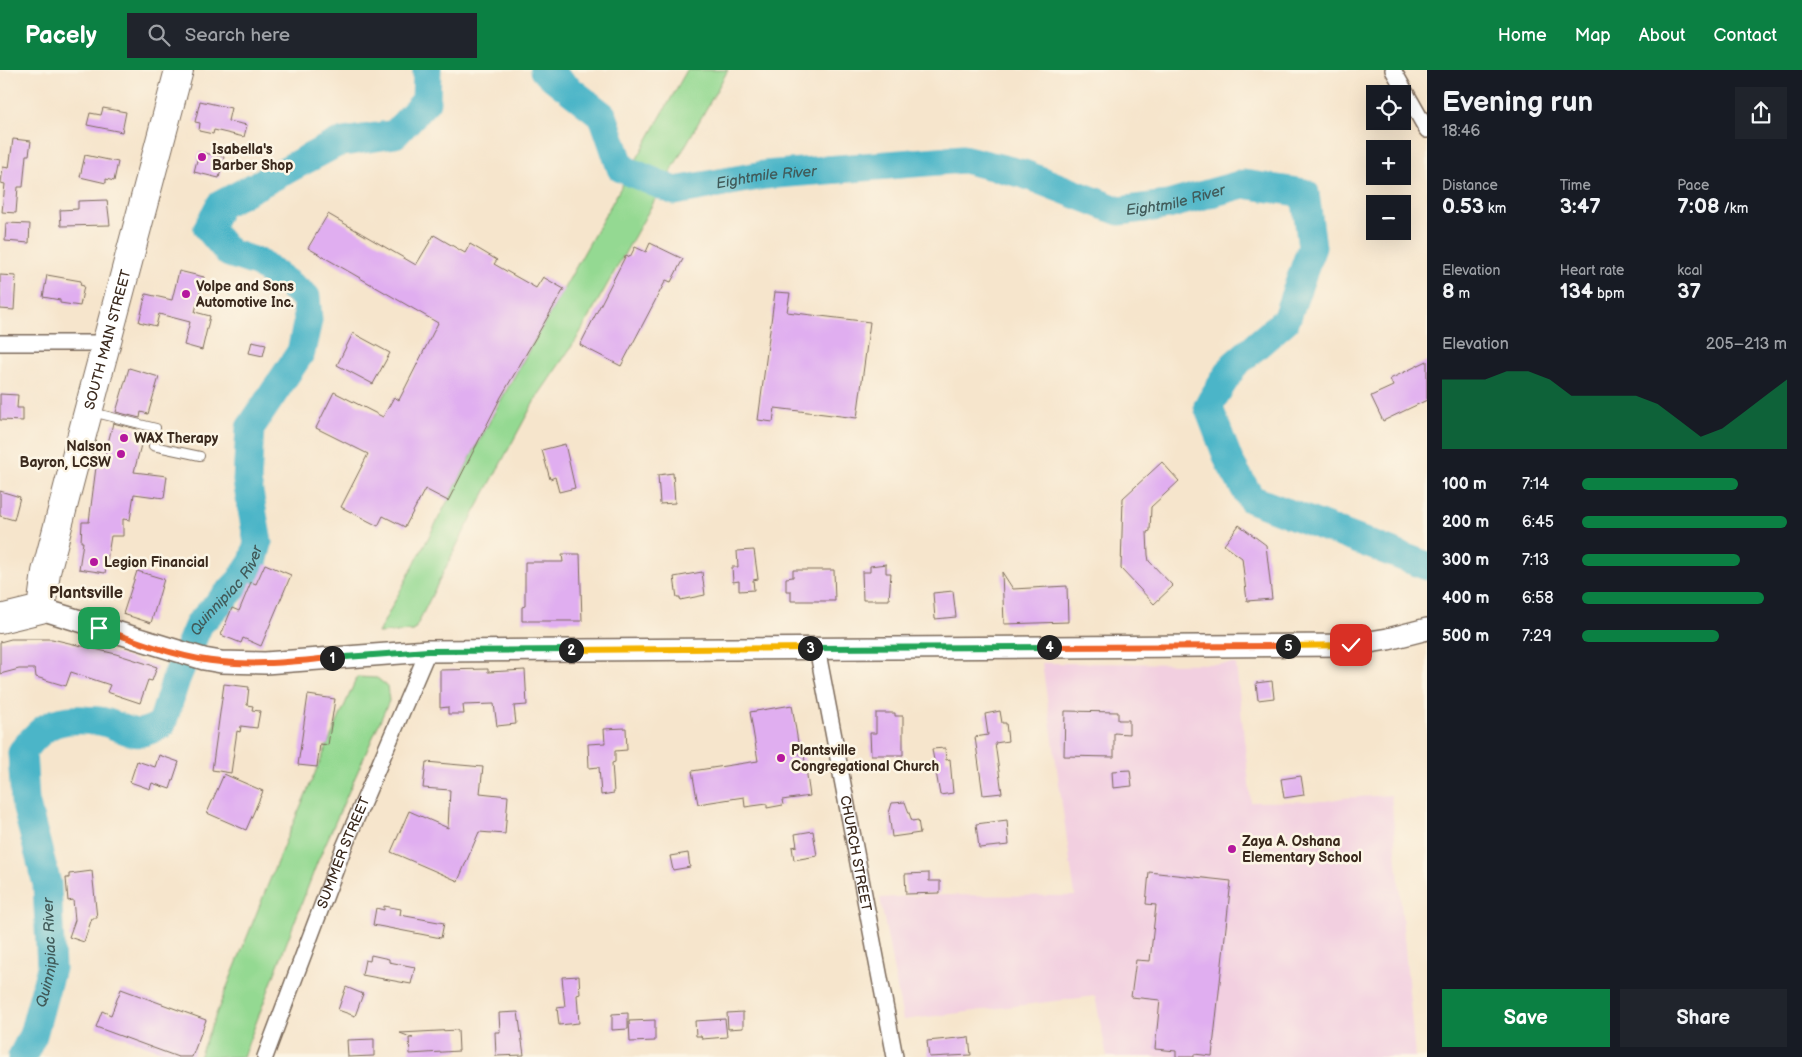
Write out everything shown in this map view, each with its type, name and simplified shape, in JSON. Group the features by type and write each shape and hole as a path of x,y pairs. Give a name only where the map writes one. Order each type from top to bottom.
{"highway":[{"name":"SOUTH MAIN STREET","path":"41,609 46,572 179,70"},
{"path":"0,619 41,609"}],"main road":[{"path":"41,609 204,660 265,663 428,651 1351,645 1388,640 1427,628"}],"street":[{"path":"1393,70 1427,130"},
{"path":"0,343 107,343"},
{"name":"CHURCH STREET","path":"817,648 895,1057"},
{"name":"SUMMER STREET","path":"265,1057 344,847 428,651"}],"lane":[{"path":"90,411 156,428 153,446 200,456"}],"shaded area":[{"name":"Zaya A. Oshana Elementary School","path":"1042,663 1236,664 1251,802 1326,801 1342,798 1391,795 1415,1057 1107,1057 1095,996 903,1020 880,898 926,895 1075,896"}],"green space":[{"path":"687,70 728,70 576,340 535,400 459,541 414,631 378,633 501,400"},
{"path":"357,677 377,678 387,686 389,701 317,863 243,1057 199,1057 285,842"}],"building":[{"path":"200,101 231,108 228,121 247,125 244,137 214,130 213,134 199,131 200,123 195,122"},
{"path":"103,108 126,112 122,132 87,125 90,113 101,115"},
{"path":"13,139 31,141 29,155 26,155 23,187 18,187 16,213 2,212 5,184 1,183 3,167 9,168"},
{"path":"199,152 224,157 219,178 194,172"},
{"path":"85,155 118,162 114,181 106,179 106,183 80,177"},
{"path":"107,200 110,225 61,226 60,210 78,209 78,201"},
{"path":"328,214 416,265 434,235 465,253 470,244 497,260 494,264 536,288 543,277 564,289 501,397 448,501 425,489 405,527 383,516 378,526 341,507 368,454 316,428 334,392 383,417 394,397 399,400 438,323 308,248"},
{"path":"6,223 30,224 29,243 5,241"},
{"path":"650,243 683,259 671,282 666,280 621,366 580,345 626,255 630,257 635,247 646,252"},
{"name":"Volpe and Sons Automotive Inc.","path":"179,271 204,277 195,312 210,316 202,350 184,345 190,322 159,314 156,326 139,322 146,294 172,300"},
{"path":"0,275 16,276 14,310 0,309"},
{"path":"47,275 81,281 80,285 84,286 80,306 60,303 60,300 43,297"},
{"path":"775,292 790,293 787,312 870,322 857,418 775,408 773,422 758,420"},
{"path":"353,333 390,353 373,384 337,365"},
{"path":"252,341 266,344 263,356 249,353"},
{"path":"1427,361 1427,400 1383,421 1371,396 1393,386 1390,379"},
{"path":"129,368 159,377 148,414 141,412 140,418 116,412"},
{"path":"0,394 18,395 17,408 23,408 23,421 0,420"},
{"path":"113,423 137,429 134,438 142,441 134,472 167,476 164,498 134,494 130,520 123,519 123,536 111,536 105,573 79,569 83,542 81,542 82,522 89,522 96,467 102,467"},
{"path":"565,444 575,488 559,492 555,477 550,479 542,450"},
{"path":"1162,462 1179,481 1151,507 1150,531 1147,532 1149,561 1173,586 1154,604 1121,569 1123,498"},
{"path":"673,473 675,503 660,504 658,475"},
{"path":"0,491 20,497 14,520 0,516"},
{"path":"1239,525 1266,545 1272,599 1247,601 1242,558 1224,545"},
{"path":"754,550 758,579 753,580 754,590 739,591 739,581 733,582 732,567 738,567 737,551"},
{"path":"562,554 580,554 582,621 522,621 522,607 525,606 525,562 563,562"},
{"path":"265,564 291,575 261,646 243,638 241,643 221,635 232,608 239,611 251,582 256,584"},
{"path":"886,564 886,573 891,573 889,600 863,600 862,572 870,572 870,566"},
{"path":"793,570 834,570 835,601 791,601 791,591 786,591 786,578 793,577"},
{"path":"137,571 164,579 151,623 123,614"},
{"path":"702,572 705,595 680,600 680,598 677,598 674,577"},
{"path":"1002,572 1013,589 1067,586 1068,622 1004,624"},
{"path":"953,591 956,617 935,619 933,593"},
{"path":"11,639 52,639 116,654 157,667 152,681 148,680 140,703 107,692 110,685 71,672 66,686 36,677 35,669 19,669 0,674 0,642"},
{"path":"488,669 488,672 525,670 527,705 514,706 516,724 497,726 494,704 463,705 464,714 448,714 448,707 440,708 440,670"},
{"path":"1272,681 1274,698 1258,700 1256,683"},
{"path":"224,684 249,687 247,705 253,706 252,710 260,711 257,728 241,726 240,732 237,731 231,773 212,770"},
{"path":"308,695 335,699 328,745 320,744 317,767 298,765"},
{"name":"Plantsville Congregational Church","path":"792,705 800,755 804,755 810,796 782,800 783,805 767,808 767,804 745,807 744,797 698,804 692,771 758,761 750,712"},
{"path":"1000,711 1002,723 1006,723 1008,741 995,743 1002,793 983,795 975,737 988,735 985,714"},
{"path":"1065,711 1118,712 1118,720 1129,720 1129,734 1114,733 1114,757 1064,756"},
{"path":"876,713 895,713 895,716 903,716 903,755 871,755 870,733 876,733"},
{"path":"626,728 627,750 615,751 615,762 612,763 614,793 601,795 599,767 589,768 588,744 605,743 604,729"},
{"path":"945,748 946,760 950,759 953,793 940,795 932,749"},
{"path":"159,755 179,762 170,789 152,783 150,789 130,782 137,761 155,767"},
{"path":"426,762 483,767 480,793 508,796 505,834 479,832 458,881 391,852 409,811 448,828 450,790 423,788"},
{"path":"1130,770 1132,786 1113,788 1112,771"},
{"path":"224,774 263,791 246,830 207,813"},
{"path":"1301,776 1304,795 1284,798 1281,779"},
{"path":"905,802 912,821 918,820 920,833 892,837 889,813 892,803"},
{"path":"1007,820 1009,845 979,848 976,824"},
{"path":"813,831 817,856 794,860 792,847 797,846 795,834"},
{"path":"688,853 690,867 673,870 670,856"},
{"path":"92,871 97,918 92,918 84,942 69,937 75,920 73,900 68,901 66,878 69,878 69,874"},
{"path":"1149,872 1231,881 1212,1056 1194,1054 1194,1057 1176,1057 1176,1051 1155,1049 1160,1000 1131,997 1136,960 1150,961 1156,905 1146,904"},
{"path":"929,873 929,881 940,881 940,893 906,894 905,874"},
{"path":"384,906 401,909 400,915 444,923 441,938 373,925 376,908 384,910"},
{"path":"371,955 389,959 389,962 415,967 411,984 362,975 365,960 370,961"},
{"path":"579,976 580,994 577,995 579,1023 559,1025 557,1008 565,1007 562,977"},
{"path":"346,987 363,994 355,1016 338,1010"},
{"path":"121,989 206,1020 192,1057 178,1057 96,1027 102,1011 111,1015"},
{"path":"518,1012 524,1055 496,1056 495,1032 500,1032 499,1013"},
{"path":"743,1012 743,1028 728,1029 727,1013"},
{"path":"628,1013 628,1029 612,1030 612,1014"},
{"path":"725,1019 727,1037 702,1039 701,1036 696,1036 695,1021"},
{"path":"655,1020 655,1041 630,1042 629,1021"},
{"path":"458,1030 459,1051 410,1054 409,1038 413,1038 400,1033"},
{"path":"969,1037 971,1055 929,1057 927,1041"},
{"path":"374,1039 374,1056 348,1057 347,1040"}],"waterway":[{"name":"Quinnipiac River","path":"22,1057 33,1035 51,968 47,884 25,801 22,752 48,726 64,721 102,721 138,733 162,724 176,679 199,624 240,581 253,562 258,543 247,481 250,428 301,352 308,320 306,297 259,263 229,253 208,228 220,205 337,143 395,134 426,101 427,70"},
{"name":"Eightmile River","path":"544,70 603,116 621,168 675,191 764,175 963,159 1024,174 1119,211 1168,205 1243,184 1305,193 1312,247 1286,320 1234,365 1208,406 1229,461 1251,499 1427,566"}],"place":[{"name":"Isabella's Barber Shop","path":"202,157"},
{"name":"Volpe and Sons Automotive Inc.","path":"186,294"},
{"name":"WAX Therapy","path":"124,438"},
{"name":"Nalson Bayron, LCSW","path":"121,454"},
{"name":"Legion Financial","path":"94,562"},
{"name":"Plantsville Congregational Church","path":"781,758"},
{"name":"Zaya A. Oshana Elementary School","path":"1232,849"}],"district":[{"name":"Plantsville","path":"86,593"}],"route":[{"path":"99,628 204,660 265,663 428,651 1351,645"}]}
